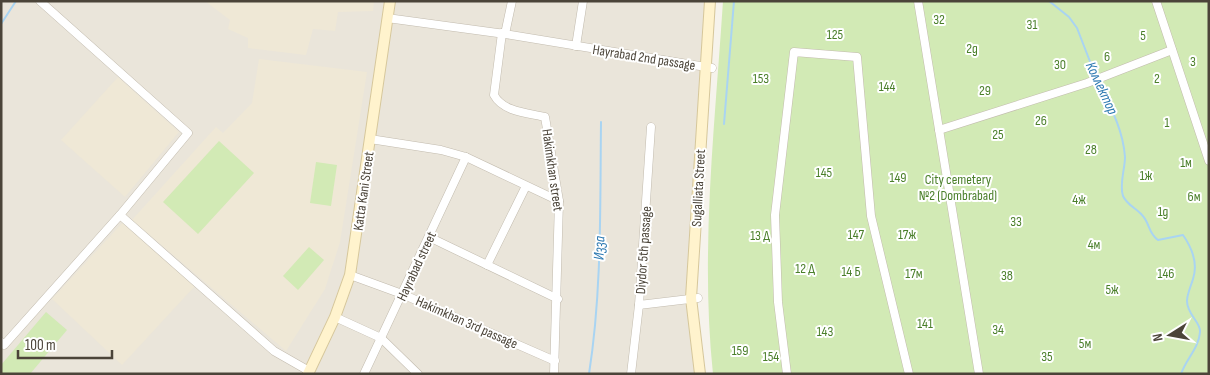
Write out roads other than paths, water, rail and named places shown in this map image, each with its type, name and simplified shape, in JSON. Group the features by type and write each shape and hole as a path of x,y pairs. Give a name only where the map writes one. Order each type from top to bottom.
{"main road":[{"name":"Katta Kani Street","path":"309,373 335,317 350,275 390,1"},
{"name":"Sugalliata Street","path":"700,374 694,298 708,67 710,1"},
{"name":"Sugalliata Street","path":"708,67 716,1"},
{"name":"Sugalliata Street","path":"694,298 705,374"}],"street":[{"path":"1,342 4,345 120,215 188,133 40,1"},
{"path":"504,34 512,1"},
{"name":"Hayrаbаd 2nd passage","path":"576,46 583,1"},
{"path":"918,1 979,374"},
{"path":"1156,1 1209,161"},
{"name":"Hayrаbаd 2nd passage","path":"387,18 504,34 708,67"},
{"name":"Hakimkhаn street","path":"504,34 494,95 498,103 504,107 545,117 559,201 558,299 554,374"},
{"path":"939,130 1087,83 1172,50"},
{"path":"787,374 778,302 775,215 794,52 857,58 871,216 909,374"},
{"name":"Diydor 5th passage","path":"632,374 639,305 651,126"},
{"path":"370,139 441,150 466,157 559,201"},
{"name":"Hayrabad street","path":"364,374 466,157"},
{"path":"487,265 526,186"},
{"path":"120,215 274,350 309,373"},
{"path":"429,238 558,299"},
{"name":"Hakimkhаn 3rd passage","path":"350,275 402,294 555,361"},
{"path":"639,305 694,298"},
{"path":"335,317 381,338 418,374"}],"waterway":[{"path":"1,24 16,1"},
{"name":"Коллектор","path":"724,124 734,1"},
{"name":"Коллектор","path":"1049,1 1069,17 1077,28 1096,77"},
{"name":"Коллектор","path":"1098,82 1122,137 1125,157 1122,182 1123,196 1145,218 1158,240 1183,235 1193,256 1195,268 1187,301 1189,310 1200,328 1200,332 1195,348 1181,374"},
{"name":"Изза","path":"589,374 598,280 601,122"}],"park label":[{"name":"32","path":"939,19"},
{"name":"31","path":"1032,24"},
{"name":"125","path":"835,34"},
{"name":"5","path":"1143,35"},
{"name":"2д","path":"972,48"},
{"name":"6","path":"1107,56"},
{"name":"3","path":"1193,61"},
{"name":"30","path":"1060,64"},
{"name":"153","path":"761,78"},
{"name":"2","path":"1157,78"},
{"name":"144","path":"887,86"},
{"name":"29","path":"985,90"},
{"name":"26","path":"1041,120"},
{"name":"1","path":"1167,122"},
{"name":"25","path":"998,134"},
{"name":"28","path":"1091,149"},
{"name":"1м","path":"1186,162"},
{"name":"145","path":"824,172"},
{"name":"1ж","path":"1146,175"},
{"name":"149","path":"898,177"},
{"name":"City cemetery №2 (Dombrabad)","path":"958,187"},
{"name":"6м","path":"1194,196"},
{"name":"4ж","path":"1079,199"},
{"name":"1д","path":"1163,211"},
{"name":"33","path":"1016,221"},
{"name":"147","path":"856,234"},
{"name":"17ж","path":"907,234"},
{"name":"13 Д","path":"760,235"},
{"name":"4м","path":"1094,244"},
{"name":"12 Д","path":"805,268"},
{"name":"14 Б","path":"851,271"},
{"name":"17м","path":"914,273"},
{"name":"146","path":"1166,273"},
{"name":"38","path":"1007,275"},
{"name":"5ж","path":"1112,289"},
{"name":"141","path":"925,323"},
{"name":"34","path":"998,329"},
{"name":"143","path":"825,331"},
{"name":"5м","path":"1085,343"},
{"name":"159","path":"740,350"},
{"name":"154","path":"771,356"},
{"name":"35","path":"1047,356"}]}
